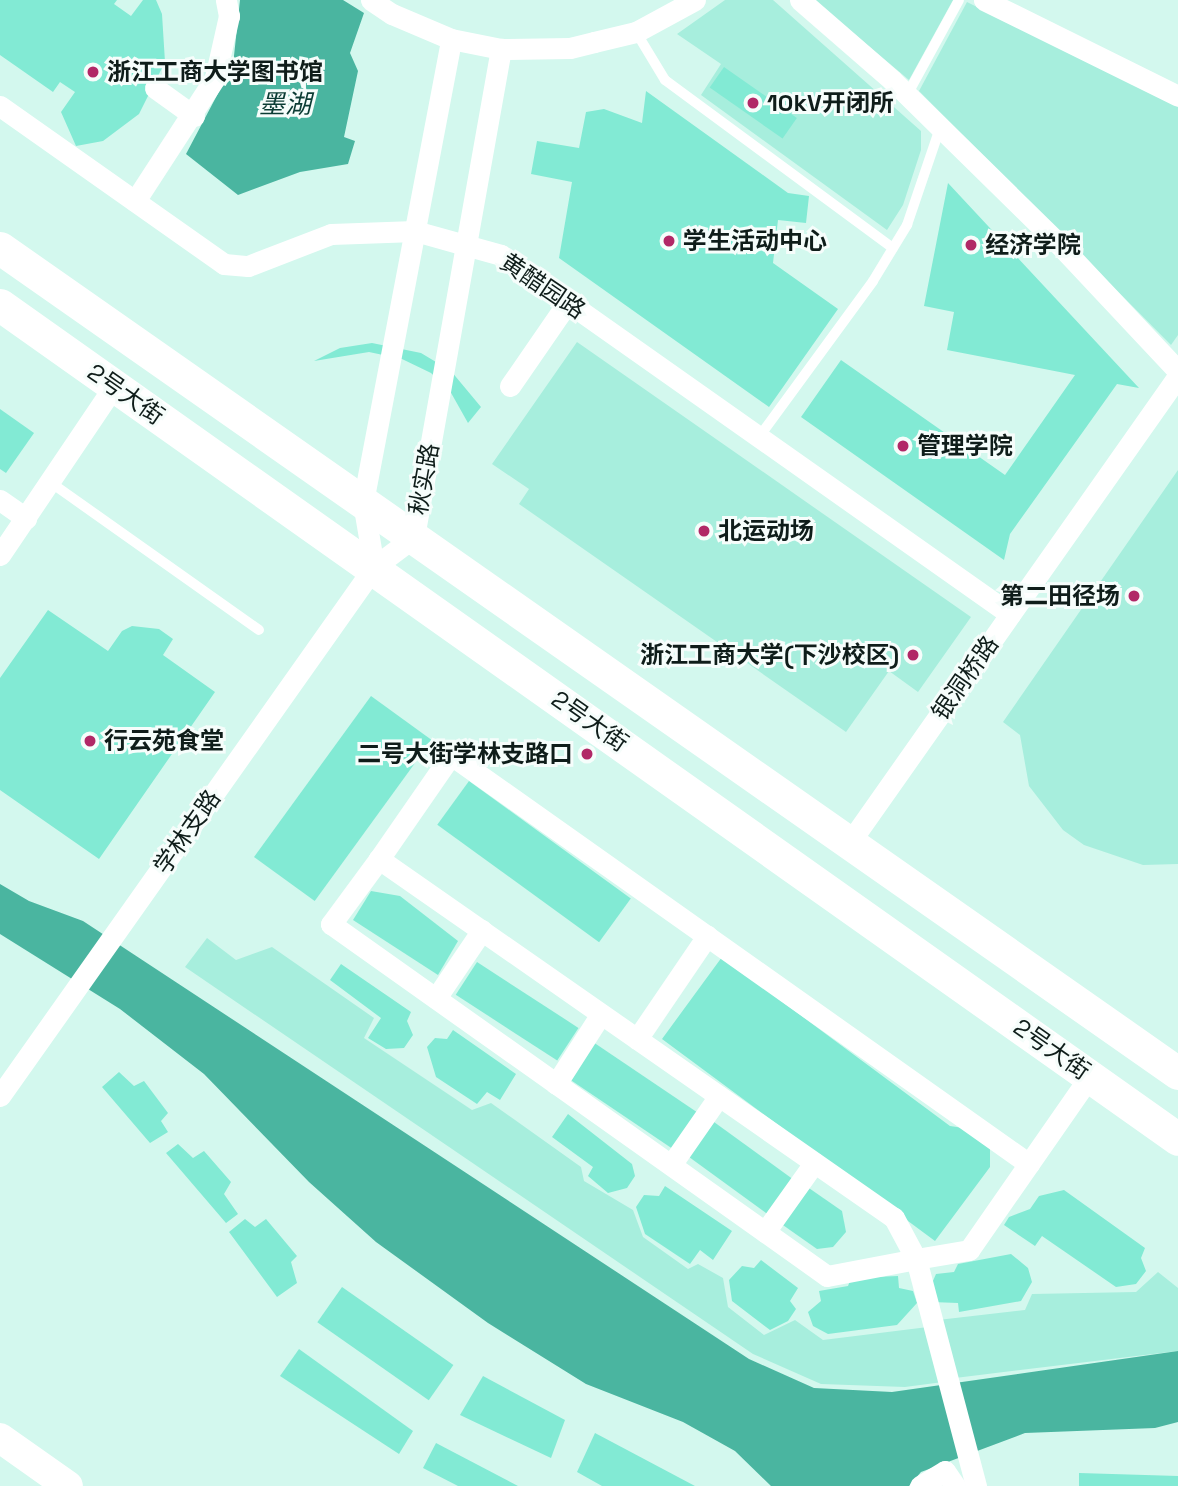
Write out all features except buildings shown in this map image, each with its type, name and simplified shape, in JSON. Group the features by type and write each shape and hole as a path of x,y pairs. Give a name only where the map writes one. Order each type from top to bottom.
{"main road":[{"name":"2号大街","path":"0,248 1178,1073"},
{"name":"2号大街","path":"0,305 374,567 1178,1139"},
{"path":"0,1438 68,1486"}],"street":[{"path":"135,201 194,116 224,50 229,16 226,0"},
{"path":"371,0 392,14 451,39 501,49 570,48 636,32 695,0"},
{"path":"800,0 907,95 1055,240 1178,373"},
{"path":"984,0 1178,96"},
{"path":"374,567 363,502 451,39"},
{"name":"秋实路","path":"374,567 414,537 501,49"},
{"path":"155,88 194,116"},
{"name":"黄醋园路","path":"0,106 224,264 248,266 331,234 415,231 501,255 1010,614"},
{"path":"510,386 568,302"},
{"name":"银洞桥路","path":"849,842 1178,373"},
{"path":"0,555 114,386"},
{"path":"0,500 26,518"},
{"name":"学林支路","path":"0,1096 374,567"},
{"path":"1029,1164 451,755 331,924 827,1276 969,1250 1029,1164 1090,1076"},
{"path":"379,859 894,1218 916,1259 976,1486"},
{"path":"436,998 482,930"},
{"path":"637,1039 706,936"},
{"path":"556,1084 601,1014"},
{"path":"671,1165 719,1096"},
{"path":"765,1232 814,1163"},
{"path":"920,1486 945,1471 955,1486"}],"lane":[{"path":"907,95 959,0"},
{"path":"636,32 665,80 893,248"},
{"path":"759,437 907,225 940,128"},
{"path":"50,482 259,630"}],"shaded area":[{"path":"725,0 773,0 921,131 921,150 903,205 887,230 701,95 721,64 677,34"},
{"path":"814,0 953,0 909,80"},
{"path":"967,2 1178,107 1178,335 1171,345 919,91"},
{"name":"北运动场","path":"577,342 971,617 918,692 889,671 846,732 519,504 529,489 492,464"},
{"name":"第二田径场","path":"1178,470 1178,864 1143,865 1084,845 1063,830 1029,786 1020,735 1003,722"},
{"path":"207,938 236,960 272,947 374,1018 364,1038 472,1110 491,1103 581,1167 584,1181 633,1210 643,1237 688,1269 698,1264 723,1278 728,1307 764,1335 795,1320 823,1340 928,1327 943,1382 905,1387 821,1384 753,1354 185,967"},
{"path":"1158,1272 1178,1288 1178,1351 955,1378 938,1320 1025,1310 1032,1294 1136,1292"}],"water":[{"name":"墨湖","path":"240,0 343,0 364,13 350,53 358,71 344,137 355,141 348,164 300,172 238,195 186,154 233,65"},
{"path":"0,884 29,901 83,921 749,1359 814,1388 892,1392 1178,1351 1178,1422 1155,1428 1025,1433 921,1472 909,1486 771,1486 735,1451 683,1422 586,1384 488,1323 376,1242 309,1182 204,1074 120,1009 0,934"}],"place":[{"name":"浙江工商大学图书馆","path":"93,72"},
{"name":"10kV开闭所","path":"753,103"},
{"name":"学生活动中心","path":"669,241"},
{"name":"经济学院","path":"971,245"},
{"name":"管理学院","path":"903,446"},
{"name":"北运动场","path":"704,531"},
{"name":"第二田径场","path":"1134,596"},
{"name":"浙江工商大学(下沙校区)","path":"913,655"},
{"name":"行云苑食堂","path":"90,741"},
{"name":"二号大街学林支路口","path":"587,754"}]}
